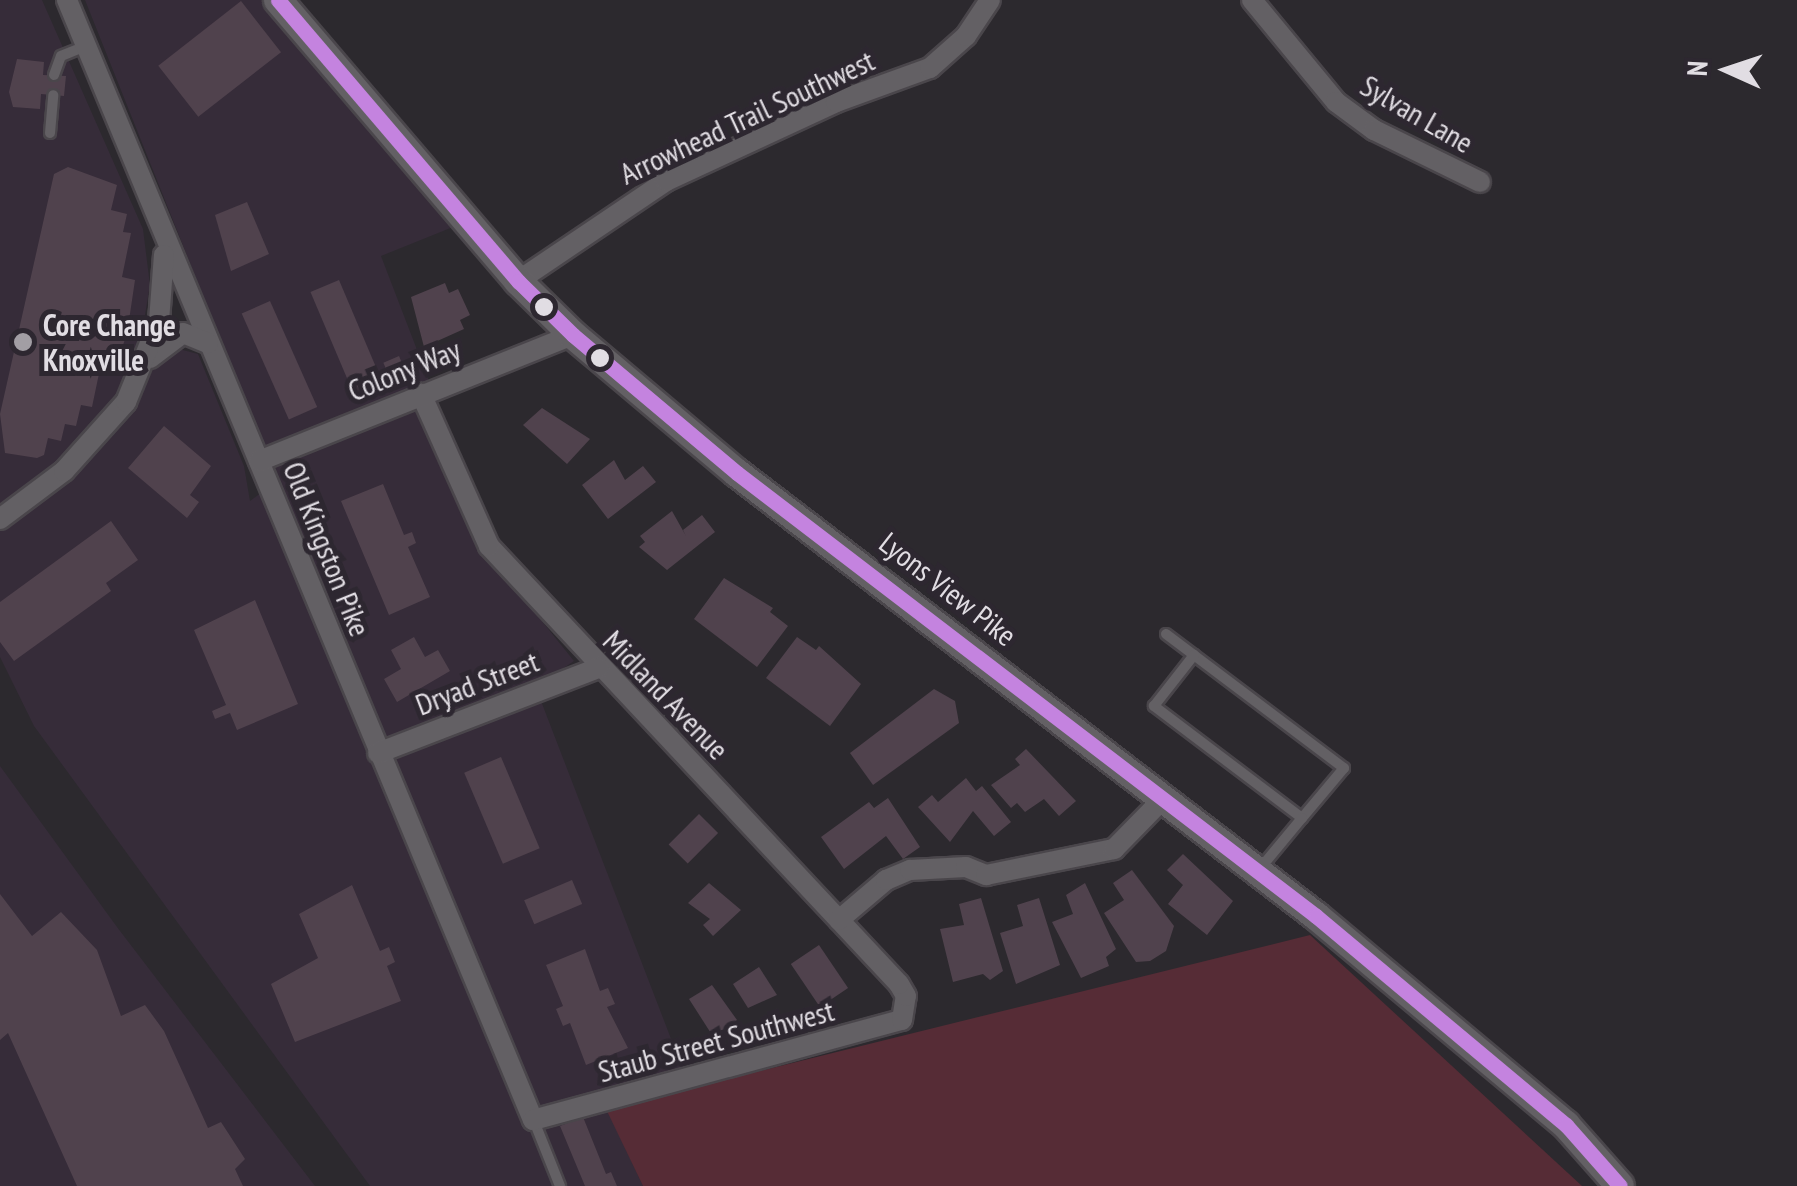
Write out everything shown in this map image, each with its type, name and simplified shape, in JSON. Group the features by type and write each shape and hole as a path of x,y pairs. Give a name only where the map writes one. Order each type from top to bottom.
{"street":[{"name":"Old Kingston Pike","path":"67,0 533,1120"},
{"name":"Lyons View Pike","path":"278,0 518,282 573,335 737,472 1258,872 1566,1125 1620,1186"},
{"name":"Arrowhead Trail Southwest","path":"518,282 666,181 836,102 930,68 966,36 990,0"},
{"name":"Sylvan Lane","path":"1252,0 1336,102 1374,130 1480,182"},
{"path":"0,519 102,432 142,367 166,289 164,238"},
{"path":"142,367 182,333 208,343"},
{"name":"Colony Way","path":"259,462 573,335"},
{"name":"Midland Avenue","path":"421,394 489,546 598,668 899,984 906,1009"},
{"name":"Dryad Street","path":"378,754 598,668"},
{"path":"840,920 886,880 910,870 966,868 986,875 1114,849 1164,798"},
{"name":"Staub Street Southwest","path":"533,1120 894,1025 906,1009"}],"lane":[{"path":"54,76 62,56 86,46"},
{"path":"50,133 53,95"},
{"path":"1166,634 1344,768 1258,872"},
{"path":"1194,655 1154,706 1302,818"},
{"path":"533,1120 560,1186"}],"shaded area":[{"path":"0,0 42,0 143,229 150,285 141,339 198,354 244,466 250,501 277,481 85,0 262,0 453,227 381,256 429,381 409,390 443,469 479,543 574,661 539,685 541,701 690,1088 607,1109 643,1186 370,1186 34,726 0,657"},
{"path":"0,766 117,927 315,1186 0,1186"},
{"path":"1310,935 1582,1186 643,1186 606,1109"}],"building":[{"path":"241,1 281,52 198,117 158,66"},
{"path":"17,59 44,62 43,75 66,76 64,96 41,94 40,109 13,107 9,92"},
{"path":"68,167 117,185 111,210 127,214 123,232 131,233 122,277 135,280 127,334 115,367 101,364 92,407 81,405 76,426 65,424 61,441 48,438 44,455 37,458 5,453 0,414 54,174"},
{"path":"247,202 269,254 231,271 215,215"},
{"path":"339,280 384,385 355,397 310,292"},
{"path":"445,283 449,293 458,289 470,315 460,320 464,329 424,347 411,297"},
{"path":"270,301 317,407 289,420 242,314"},
{"path":"399,356 410,382 394,388 383,363"},
{"path":"542,408 590,439 567,464 523,425"},
{"path":"164,426 211,466 190,495 199,502 187,518 128,468"},
{"path":"614,460 625,480 643,466 656,482 608,519 582,485"},
{"path":"383,484 404,535 412,532 416,543 408,547 430,597 389,615 341,501"},
{"path":"672,511 686,536 683,530 702,515 715,532 667,570 639,547 645,542 640,536"},
{"path":"111,521 138,560 106,583 111,591 14,661 0,642 0,602"},
{"path":"724,578 773,608 770,612 788,626 757,667 694,619"},
{"path":"255,600 298,704 237,730 230,713 215,719 212,711 226,705 194,630"},
{"path":"414,637 425,657 438,650 450,671 397,702 384,679 401,669 391,650"},
{"path":"797,637 816,650 819,646 861,684 830,726 766,678"},
{"path":"934,689 955,701 959,723 873,785 850,753"},
{"path":"1026,749 1076,801 1059,816 1044,799 1025,812 1017,803 1011,808 991,785 1020,765 1015,759"},
{"path":"501,757 540,848 503,864 464,773"},
{"path":"966,778 976,791 982,786 1011,822 994,836 973,811 950,842 918,807 932,795 938,802"},
{"path":"888,798 920,847 903,859 886,836 844,869 821,837 869,802 874,808"},
{"path":"699,814 718,833 688,863 669,844"},
{"path":"1183,854 1233,901 1207,935 1168,904 1183,885 1167,870"},
{"path":"1132,870 1174,926 1166,951 1150,961 1136,962 1104,913 1124,900 1113,883"},
{"path":"572,880 582,904 534,924 524,900"},
{"path":"709,883 741,910 713,936 703,925 710,919 688,903"},
{"path":"1085,883 1116,949 1106,957 1109,966 1081,978 1052,922 1073,914 1066,895"},
{"path":"352,885 380,951 389,947 395,962 387,966 401,1001 295,1042 271,984 318,958 299,914"},
{"path":"0,894 32,936 61,912 97,950 121,1016 145,1005 164,1031 208,1128 221,1122 245,1159 235,1169 243,1186 77,1186 8,1033 0,1040"},
{"path":"981,898 1003,971 990,980 983,974 953,982 940,929 964,925 959,904"},
{"path":"1039,898 1060,965 1016,984 1000,933 1023,926 1017,905"},
{"path":"819,945 848,988 820,1007 791,964"},
{"path":"585,949 600,991 608,988 615,1004 607,1007 628,1048 586,1065 570,1023 563,1026 556,1009 563,1006 546,965"},
{"path":"759,967 777,995 748,1008 733,984"},
{"path":"712,985 737,1020 714,1038 689,999"},
{"path":"583,1117 606,1174 611,1172 617,1186 585,1186 560,1126"}],"transit line":[{"path":"278,0 518,281 573,335 737,473 1316,916 1566,1125 1620,1186"}],"place":[{"name":"Core Change Knoxville","path":"23,342"}]}
